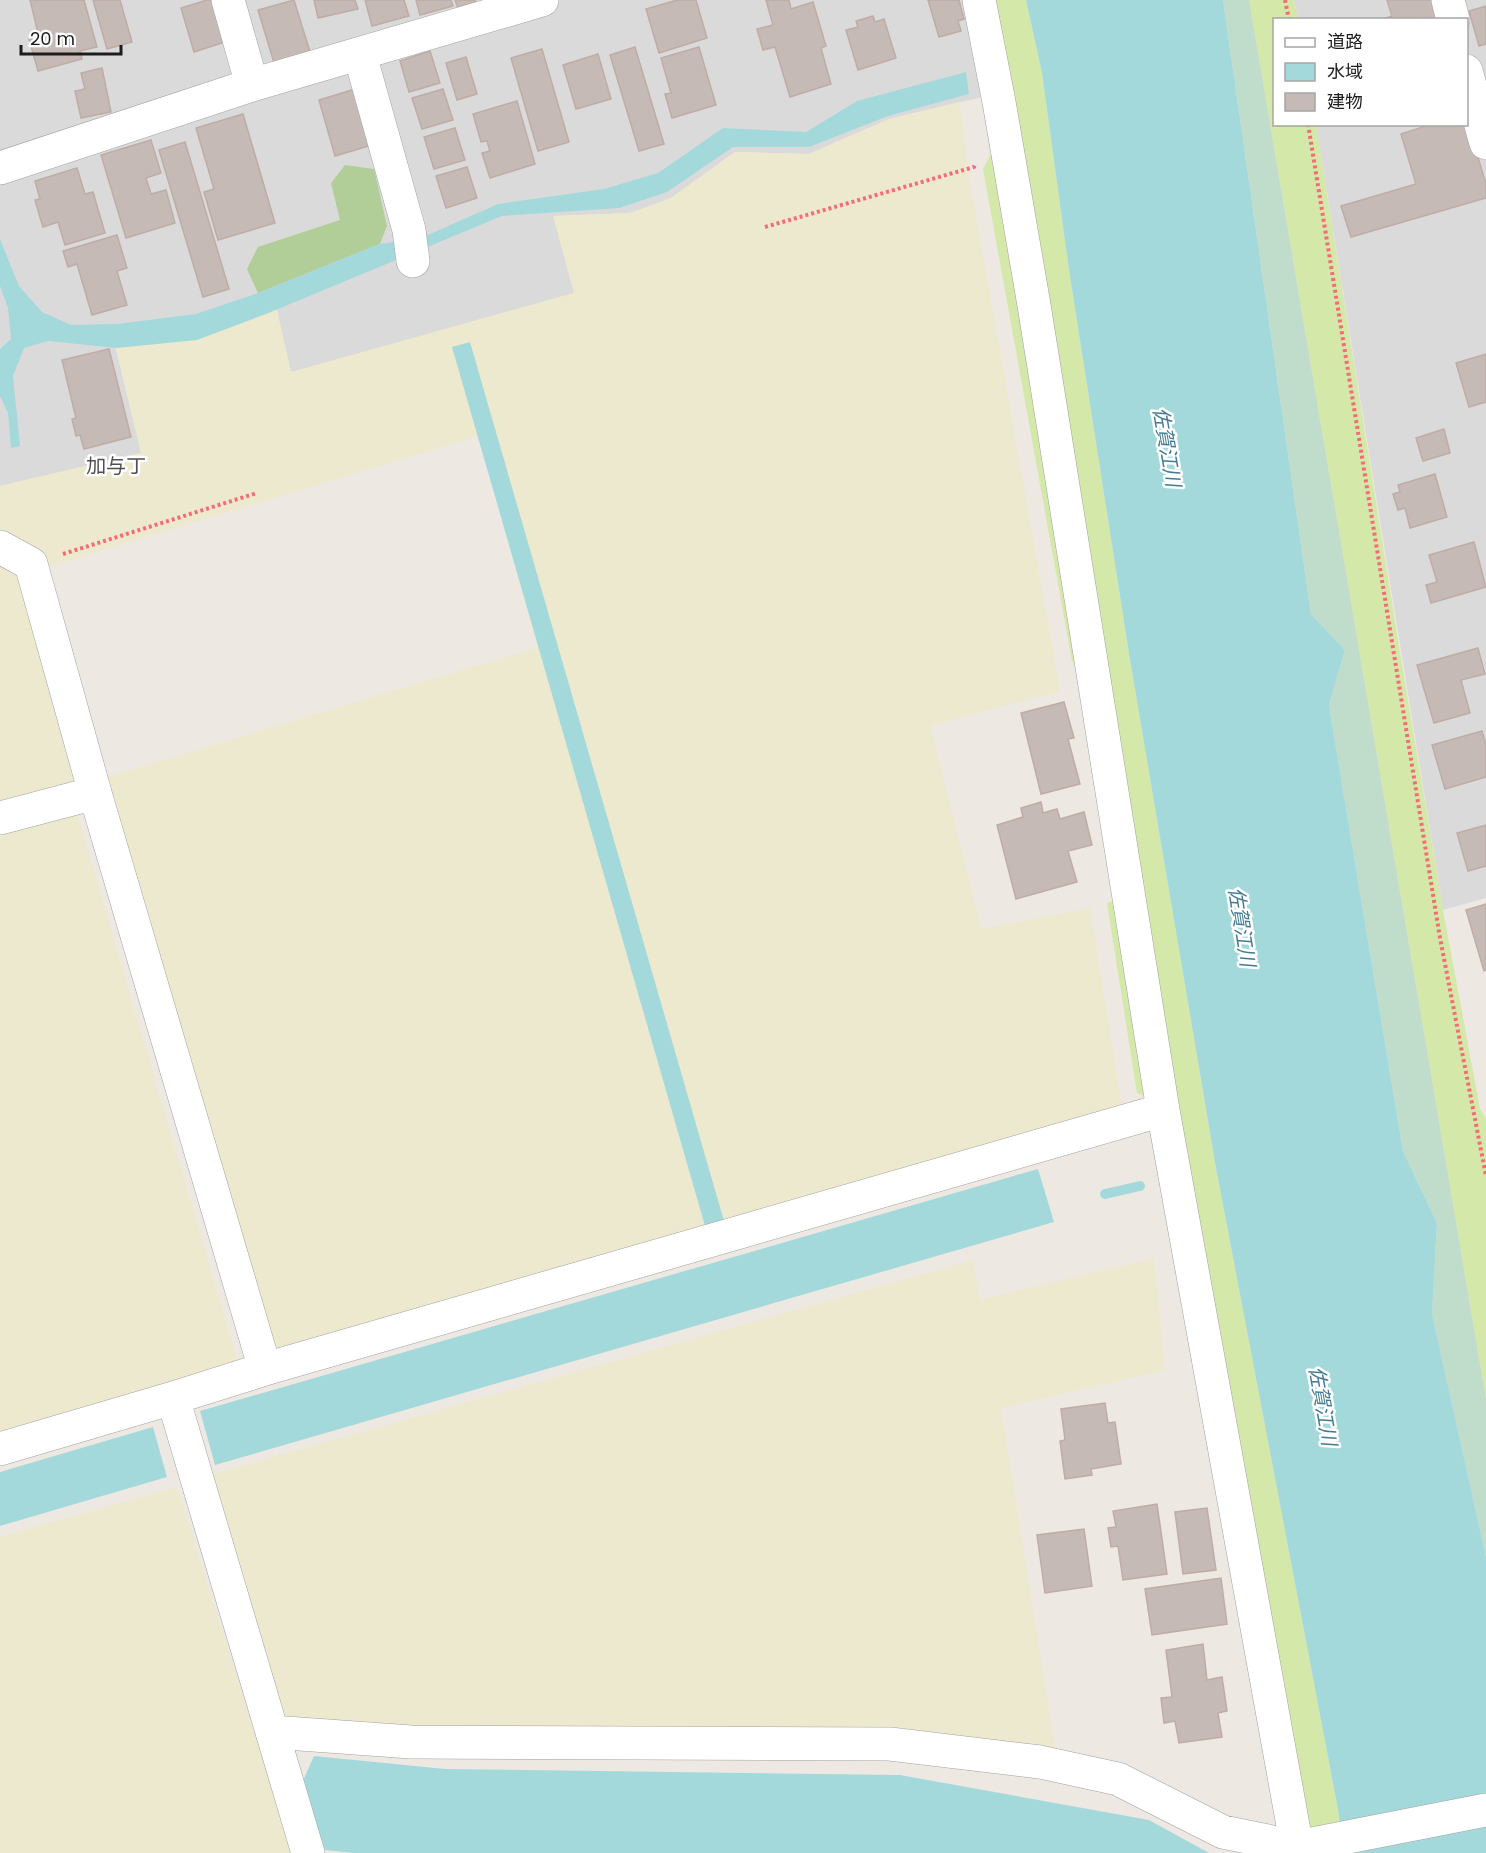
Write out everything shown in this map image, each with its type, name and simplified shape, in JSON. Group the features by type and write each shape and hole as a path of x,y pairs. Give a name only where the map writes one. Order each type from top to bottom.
{"street":[{"path":"228,0 252,86"},
{"path":"0,168 252,86 542,0"},
{"path":"979,0 1036,316 1163,1110 1303,1848"},
{"path":"1448,0 1452,18"},
{"path":"360,55 411,246"},
{"path":"1476,89 1486,143"},
{"path":"0,547 31,564 95,793 265,1369"},
{"path":"0,818 95,793"},
{"path":"0,1449 265,1369 1163,1110"},
{"path":"173,1398 308,1853"},
{"path":"272,1732 411,1742 890,1744 1040,1762 1118,1779 1223,1832 1303,1848 1486,1810"}],"path":[{"path":"1285,0 1289,18"},
{"path":"1308,126 1440,938 1486,1176"},
{"path":"765,227 974,167 976,157"},
{"path":"31,564 257,493"}],"shaded area":[{"path":"0,0 967,0 983,97 889,119 809,154 735,152 671,198 630,213 554,216 574,293 291,373 274,301 112,333 142,453 0,486"},
{"path":"1294,0 1486,0 1486,898 1443,910 1316,126 1468,126 1468,18 1298,18"},
{"path":"960,102 969,176 1060,691 930,726 982,929 1090,908 1122,1107 270,1358 104,778 546,645 485,434 48,567 4,537 0,530 0,486 141,453 112,333 275,301 291,372 574,293 553,216 630,213 671,198 735,152 809,154 889,119"},
{"path":"0,559 19,576 75,785 0,806"},
{"path":"77,813 238,1363 0,1436 0,831"},
{"path":"1154,1258 1165,1370 1001,1408 1056,1753 420,1729 285,1716 213,1474 973,1260 980,1300"},
{"path":"177,1487 292,1853 0,1853 0,1537"}],"green space":[{"path":"993,0 1026,0 1042,73 1069,270 1130,660 1216,1168 1345,1853 1313,1853 1175,1106 1137,1093 1107,903 1138,892 1107,701 1072,661 983,169 1013,112"},
{"path":"1223,0 1249,0 1486,1399 1486,1557 1432,1314 1437,1223 1403,1151 1329,705 1345,650 1311,614"},
{"path":"1249,0 1294,0 1298,18 1273,18 1273,126 1316,126 1443,910 1480,1109 1486,1118 1486,1399"},
{"path":"345,165 374,169 387,226 380,244 258,293 247,269 258,247 340,220 331,183"}],"water":[{"name":"佐賀江川","path":"1026,0 1223,0 1311,614 1345,650 1329,705 1403,1151 1437,1223 1432,1314 1486,1557 1486,1853 1345,1853 1216,1168 1130,660 1069,270 1042,73"},
{"path":"966,72 969,94 888,116 809,147 733,147 667,192 619,208 502,216 266,314 197,340 117,348 48,341 24,348 13,376 20,446 11,448 8,413 0,396 0,349 11,339 8,308 0,286 0,239 19,286 42,312 71,325 117,324 196,314 258,293 380,244 421,238 498,204 604,189 658,173 723,128 806,132 857,101"},
{"path":"470,342 724,1221 705,1226 452,347"},
{"path":"1038,1169 1054,1222 215,1465 200,1411"},
{"path":"153,1427 167,1477 0,1526 0,1472"},
{"path":"314,1756 445,1769 900,1775 1149,1820 1209,1853 354,1853 325,1850 302,1783"}],"building":[{"path":"30,0 84,0 97,47 80,51 82,59 38,71 29,39 39,37"},
{"path":"93,0 120,0 132,42 107,49"},
{"path":"213,0 225,42 194,52 181,8"},
{"path":"294,0 311,55 275,66 258,10"},
{"path":"314,0 355,0 358,9 318,18"},
{"path":"365,0 404,0 409,16 372,26"},
{"path":"416,0 451,0 453,6 420,15"},
{"path":"455,0 475,0 476,3 458,8"},
{"path":"677,0 696,0 707,38 659,53 646,9"},
{"path":"766,0 789,0 791,9 813,2 826,46 821,48 831,84 790,97 775,47 763,50 757,29 773,25"},
{"path":"928,0 959,0 964,19 958,21 961,31 939,37"},
{"path":"1387,0 1434,0 1438,18 1386,18 1392,16"},
{"path":"1486,6 1486,44 1479,46 1469,11"},
{"path":"873,16 875,22 884,19 896,58 858,70 846,30 858,27 856,21"},
{"path":"635,47 664,144 639,151 610,55"},
{"path":"699,47 716,105 672,118 665,94 671,93 661,58"},
{"path":"542,49 569,142 538,151 511,58"},
{"path":"430,51 440,83 409,92 400,61"},
{"path":"598,54 611,99 576,109 563,65"},
{"path":"466,57 477,94 457,100 446,63"},
{"path":"102,68 111,112 81,118 75,91 85,89 81,73"},
{"path":"355,89 372,145 335,156 319,100"},
{"path":"443,89 453,120 422,129 412,98"},
{"path":"517,101 535,164 490,178 482,153 490,151 487,141 481,142 473,114"},
{"path":"243,114 275,223 218,240 204,192 214,189 196,128"},
{"path":"1468,124 1486,184 1486,198 1351,237 1341,206 1416,184 1401,134 1426,126 1468,126"},
{"path":"455,128 465,160 434,169 424,137"},
{"path":"151,140 161,173 146,178 151,194 166,190 175,223 126,238 101,155"},
{"path":"185,142 229,289 203,297 159,150"},
{"path":"467,167 477,198 446,208 436,176"},
{"path":"77,168 85,194 93,192 105,233 65,245 58,222 43,227 35,200 40,199 35,181"},
{"path":"117,235 127,268 117,271 127,305 92,315 77,264 68,267 63,251"},
{"path":"109,349 131,437 84,449 80,435 76,436 72,419 76,418 62,360"},
{"path":"1486,354 1486,402 1469,407 1456,363"},
{"path":"1444,429 1450,453 1423,461 1416,438"},
{"path":"1435,474 1447,517 1410,528 1405,508 1398,510 1393,494 1400,492 1398,485"},
{"path":"1474,542 1486,587 1431,603 1426,585 1437,582 1429,555"},
{"path":"1478,648 1485,674 1461,680 1470,713 1434,723 1417,665"},
{"path":"1064,702 1074,738 1068,739 1080,784 1041,794 1021,713"},
{"path":"1482,731 1486,745 1486,777 1445,789 1432,745"},
{"path":"1041,802 1043,813 1057,809 1060,819 1084,812 1092,845 1068,851 1077,882 1016,899 997,825 1023,817 1021,808"},
{"path":"1486,825 1486,866 1468,871 1457,833"},
{"path":"1486,904 1486,970 1484,971 1466,910"},
{"path":"1105,1403 1108,1423 1115,1422 1121,1464 1091,1469 1092,1475 1065,1479 1060,1441 1065,1440 1061,1409"},
{"path":"1157,1504 1167,1574 1123,1580 1118,1546 1111,1547 1108,1528 1116,1527 1113,1511"},
{"path":"1207,1508 1216,1570 1183,1574 1175,1512"},
{"path":"1084,1529 1092,1586 1045,1593 1037,1535"},
{"path":"1221,1578 1227,1624 1152,1635 1145,1589"},
{"path":"1203,1644 1207,1680 1222,1677 1227,1711 1218,1713 1222,1737 1179,1743 1175,1721 1164,1723 1161,1698 1172,1697 1166,1650"}],"waterway":[{"path":"1105,1194 1140,1186"}],"district":[{"name":"加与丁","path":"116,466"}]}
